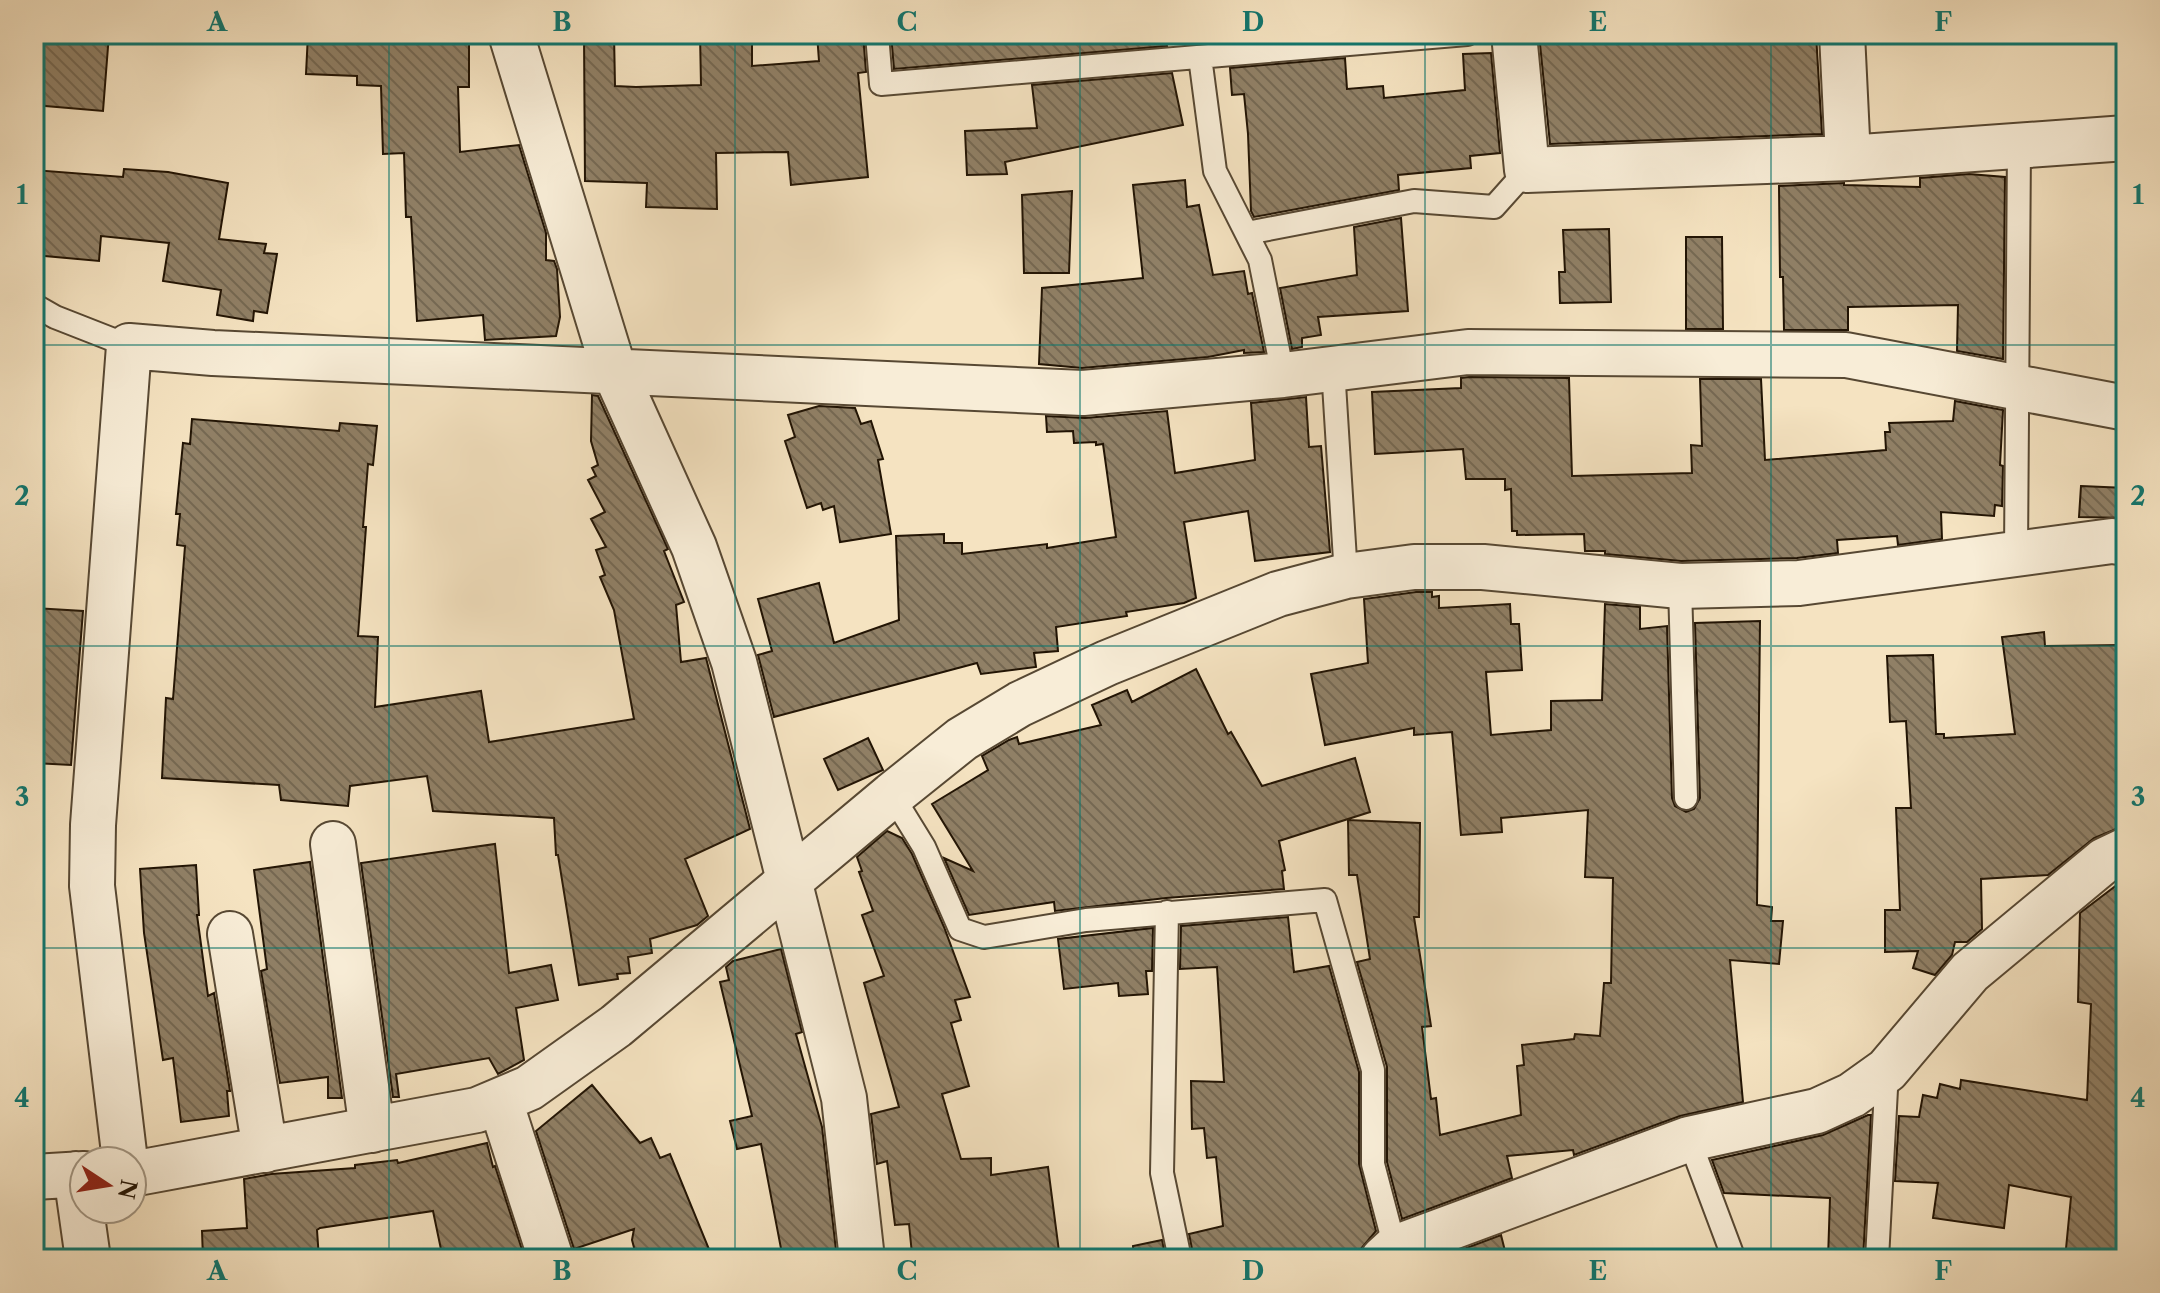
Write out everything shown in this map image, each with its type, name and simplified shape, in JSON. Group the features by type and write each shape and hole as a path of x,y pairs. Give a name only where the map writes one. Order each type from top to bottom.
{"street":[{"path":"511,34 614,370 694,547 734,662 844,1098 862,1259"},
{"path":"1514,34 1527,170 1848,158 2126,138"},
{"path":"1842,34 1848,158"},
{"path":"123,1145 92,871 129,346 213,353 1083,393 1283,375 1468,352 1846,355 2126,408"},
{"path":"148,1171 477,1110 529,1088 616,1026 962,739 1020,704 1107,663 1264,600 1346,576 1414,567 1483,567 1680,586 1799,583 2112,541 2126,543"},
{"path":"333,844 372,1130"},
{"path":"1389,1254 1689,1139 1817,1111 1852,1095 1887,1070 1970,972 2105,860 2126,850"},
{"path":"230,934 265,1150"},
{"path":"500,1101 551,1259"},
{"path":"65,1175 88,1259"}],"lane":[{"path":"877,34 881,84 1467,34"},
{"path":"1200,57 1215,171 1260,260 1283,375"},
{"path":"2016,553 2019,145"},
{"path":"1247,233 1414,201 1494,207 1527,170"},
{"path":"34,305 55,317 129,346"},
{"path":"1333,368 1346,576"},
{"path":"1680,586 1686,798"},
{"path":"892,795 924,847 960,929 984,937 1086,920 1325,900 1373,1070 1373,1164 1389,1254"},
{"path":"1167,912 1162,1173 1180,1259"},
{"path":"1877,1259 1887,1070"},
{"path":"1689,1139 1734,1259"}],"building":[{"path":"38,34 109,34 103,111 34,105 34,38 38,39"},
{"path":"308,34 469,37 469,87 458,87 460,152 519,145 546,233 546,260 554,261 557,269 560,317 556,336 485,340 483,315 417,321 411,217 406,217 404,153 383,154 381,86 357,85 357,76 306,74"},
{"path":"584,34 614,34 615,86 636,87 701,85 700,34 752,34 752,66 819,61 817,34 863,34 866,72 858,73 868,177 791,185 788,152 716,153 717,209 646,207 647,183 585,181"},
{"path":"891,34 1164,34 1167,46 894,69"},
{"path":"1227,34 1302,34 1228,40"},
{"path":"1539,34 1816,34 1822,134 1550,144"},
{"path":"1491,53 1500,153 1470,156 1471,168 1398,175 1399,190 1254,217 1251,211 1244,94 1232,95 1230,68 1345,58 1347,89 1383,86 1384,98 1465,90 1463,54"},
{"path":"1172,73 1183,125 1005,162 1007,174 967,175 965,131 1037,128 1032,85"},
{"path":"124,169 168,172 228,183 219,239 266,244 264,253 277,254 267,313 254,311 253,321 217,315 221,290 163,281 169,243 101,236 99,261 34,255 34,170 123,177"},
{"path":"1969,174 2005,177 2003,359 1957,351 1958,305 1848,307 1848,330 1784,330 1779,186 1844,183 1920,187 1920,178"},
{"path":"1185,180 1187,207 1199,205 1213,275 1244,271 1248,294 1252,293 1264,352 1244,353 1244,350 1208,357 1082,368 1039,364 1042,288 1143,278 1133,185"},
{"path":"1072,191 1069,273 1024,273 1022,195"},
{"path":"1401,218 1408,311 1318,317 1321,335 1302,338 1302,347 1292,349 1280,288 1357,275 1354,227"},
{"path":"1609,229 1611,302 1560,303 1559,272 1565,272 1563,230"},
{"path":"1686,237 1722,237 1723,329 1686,329"},
{"path":"1461,378 1569,378 1572,476 1692,473 1691,445 1702,446 1700,379 1761,379 1765,460 1886,450 1885,432 1890,432 1889,423 1953,421 1955,401 2003,410 2000,465 2003,466 2002,506 1995,505 1994,516 1941,512 1942,539 1898,545 1897,536 1837,540 1838,553 1797,558 1681,561 1585,551 1584,534 1517,535 1517,531 1512,531 1511,489 1505,490 1505,479 1466,479 1463,449 1375,454 1372,392 1461,388"},
{"path":"592,395 598,396 668,549 664,551 684,602 676,605 681,662 706,658 750,829 685,859 708,916 697,925 650,939 652,953 628,957 630,973 617,974 618,979 579,985 556,855 554,818 433,811 427,776 350,786 348,806 281,800 279,785 162,778 166,698 173,699 185,546 177,545 180,514 176,514 183,443 190,444 192,419 339,431 340,423 377,426 373,465 368,464 358,636 378,637 375,707 481,691 489,742 634,719 614,610 600,577 605,575 596,550 606,547 591,519 605,512 588,480 596,476 592,468 598,465 591,441"},
{"path":"1306,397 1309,447 1321,446 1330,552 1255,561 1248,511 1184,522 1196,598 1184,603 1126,612 1127,616 1056,627 1058,651 1034,653 1036,667 981,674 977,663 774,717 758,655 772,651 758,599 819,583 834,643 899,620 896,536 944,534 944,543 962,543 962,554 1047,544 1047,548 1116,537 1103,444 1074,443 1073,431 1047,432 1046,416 1085,418 1167,411 1175,473 1255,460 1251,403"},
{"path":"819,406 855,408 861,424 871,421 883,459 878,460 891,534 840,542 834,506 823,510 821,503 807,508 785,441 795,437 788,415"},
{"path":"2081,486 2126,488 2126,518 2079,517"},
{"path":"1432,592 1432,597 1439,596 1439,608 1510,604 1511,624 1519,624 1522,670 1486,672 1491,735 1551,730 1551,701 1602,700 1605,604 1640,607 1640,629 1667,626 1672,798 1675,806 1686,812 1694,809 1700,798 1695,623 1760,621 1757,905 1772,907 1771,921 1783,921 1779,964 1730,960 1743,1102 1680,1116 1574,1155 1573,1150 1507,1156 1512,1178 1402,1219 1387,1162 1387,1067 1357,962 1370,959 1357,875 1349,875 1348,820 1420,823 1419,917 1414,917 1431,1026 1422,1027 1431,1099 1436,1098 1440,1135 1521,1115 1517,1066 1524,1065 1522,1045 1574,1039 1575,1034 1600,1036 1604,983 1611,983 1613,878 1585,877 1588,810 1501,818 1502,832 1461,835 1452,732 1414,735 1414,728 1325,745 1311,674 1368,663 1364,599"},
{"path":"34,608 83,611 71,765 34,763"},
{"path":"2044,632 2045,646 2123,645 2123,664 2126,663 2126,825 2094,838 2048,875 1981,879 1982,929 1967,942 1955,942 1952,955 1935,975 1913,968 1918,951 1885,952 1885,910 1900,910 1896,808 1911,808 1906,721 1890,722 1887,656 1933,655 1936,734 1944,734 1944,738 2015,734 2002,637"},
{"path":"1196,669 1228,734 1231,732 1262,786 1355,758 1370,812 1279,841 1285,870 1282,871 1284,889 1055,911 1054,902 969,915 944,858 973,871 932,804 988,770 982,756 1009,740 1017,737 1019,744 1101,725 1092,705 1127,690 1132,702"},
{"path":"868,738 883,770 838,790 824,759"},
{"path":"887,831 902,838 912,854 970,997 955,1000 961,1020 951,1023 969,1086 942,1094 961,1159 991,1158 991,1175 1048,1167 1060,1259 918,1259 917,1254 912,1254 909,1224 895,1225 887,1161 877,1164 871,1114 899,1107 864,983 884,976 862,915 873,911 857,857"},
{"path":"495,844 509,973 551,965 558,1000 516,1008 524,1060 498,1074 489,1058 396,1074 399,1097 393,1097 361,863"},
{"path":"310,862 342,1098 328,1098 328,1077 280,1083 261,971 267,969 254,870"},
{"path":"196,865 197,915 208,996 214,993 230,1091 227,1091 229,1116 181,1122 173,1058 163,1060 144,933 140,869"},
{"path":"2126,878 2126,1191 2118,1259 2065,1259 2071,1197 2009,1185 2004,1228 1933,1218 1938,1183 1895,1181 1899,1116 1919,1117 1923,1095 1937,1098 1940,1084 1960,1089 1961,1080 2087,1100 2091,1004 2078,1002 2080,913"},
{"path":"1288,917 1294,972 1329,966 1359,1072 1359,1164 1376,1231 1359,1251 1359,1259 1194,1259 1189,1234 1223,1226 1216,1157 1207,1158 1204,1128 1192,1129 1191,1081 1224,1082 1217,967 1180,969 1181,926"},
{"path":"1153,928 1152,971 1146,971 1148,994 1119,996 1118,983 1064,989 1058,939"},
{"path":"781,949 802,1032 796,1034 822,1127 837,1259 783,1259 761,1144 737,1149 730,1121 752,1116 720,982 729,980 726,967 733,961"},
{"path":"592,1085 640,1143 651,1138 660,1158 670,1154 713,1259 637,1259 632,1240 634,1229 574,1249 536,1131"},
{"path":"1871,1115 1863,1259 1828,1259 1830,1198 1724,1193 1712,1160 1823,1135"},
{"path":"487,1143 525,1259 443,1259 433,1211 320,1228 317,1230 319,1259 203,1259 202,1231 247,1228 244,1179 355,1168 355,1165 397,1160 398,1163"},
{"path":"1501,1235 1507,1259 1437,1259"},
{"path":"1162,1240 1166,1259 1134,1259 1133,1246"}]}
